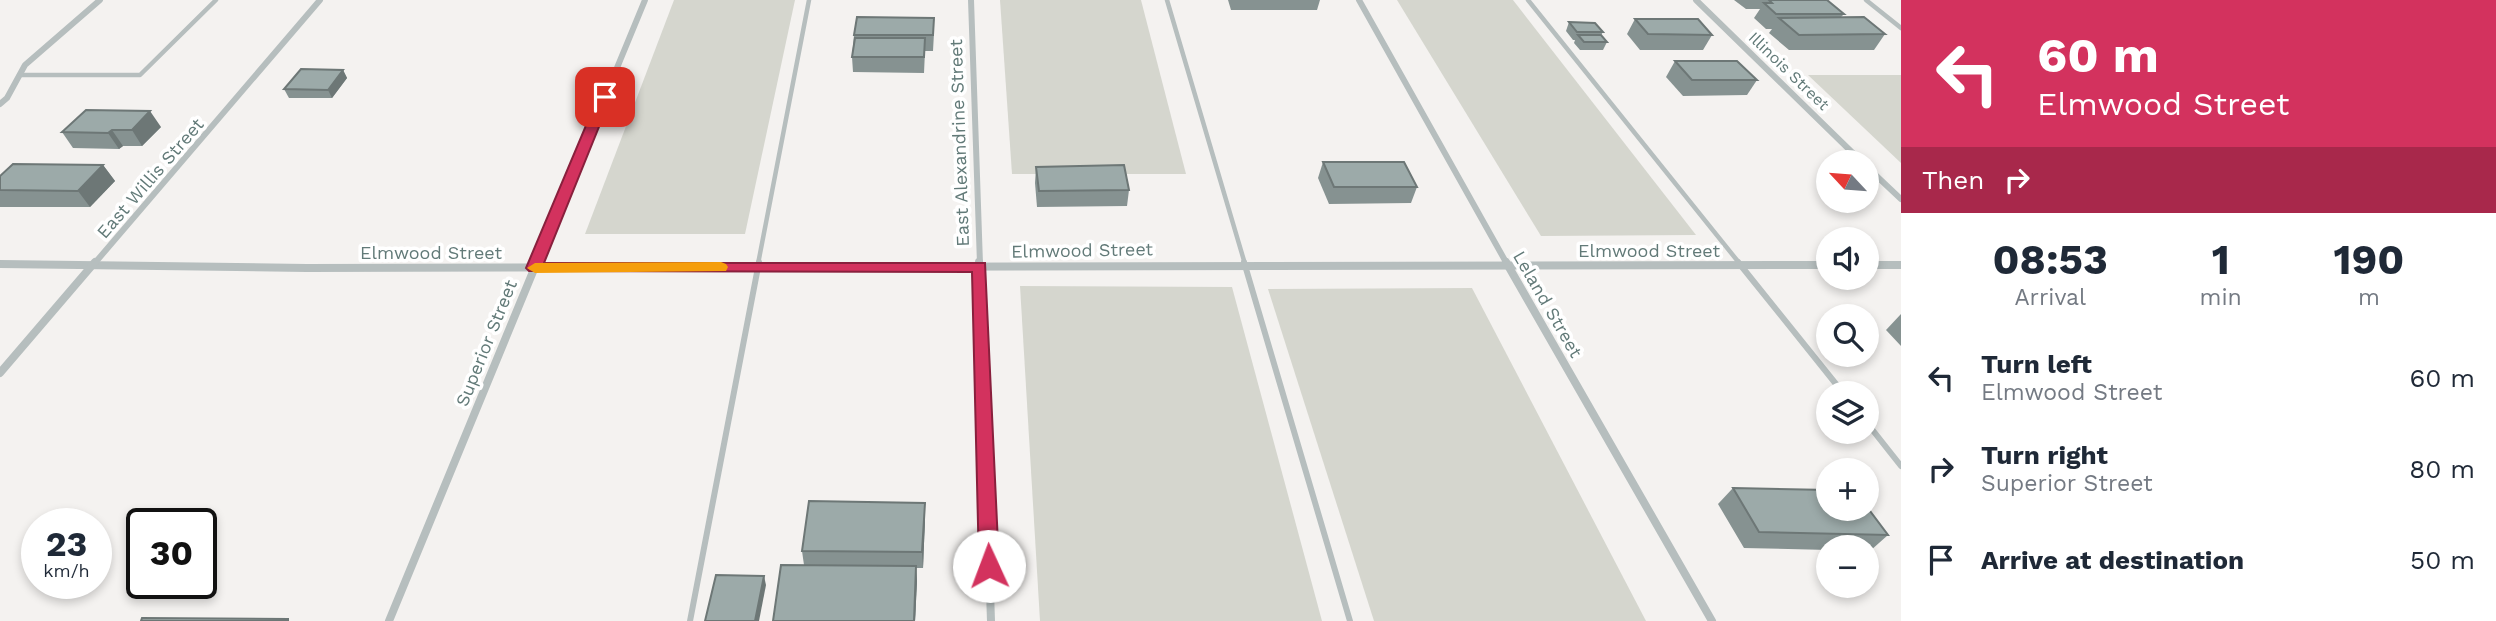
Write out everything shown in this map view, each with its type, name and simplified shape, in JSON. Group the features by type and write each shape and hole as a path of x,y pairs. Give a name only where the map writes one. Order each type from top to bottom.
{"street":[{"path":"0,104 7,98 25,65 100,0"},
{"name":"East Willis Street","path":"0,373 320,0"},
{"name":"Superior Street","path":"389,621 645,0"},
{"name":"East Alexandrine Street","path":"971,0 991,621"},
{"name":"Leland Street","path":"1359,0 1712,621"},
{"name":"Illinois Street","path":"1696,0 1850,150"},
{"path":"1880,179 1901,199"},
{"name":"Elmwood Street","path":"0,264 307,268 1816,265"},
{"path":"1879,265 1901,265"}],"lane":[{"path":"19,75 140,75 216,0"},
{"path":"690,621 760,267 809,0"},
{"path":"1167,0 1350,621"},
{"path":"1528,0 1834,381"},
{"path":"1866,0 1901,27"},
{"path":"1879,439 1901,466"}],"shaded area":[{"path":"674,0 795,0 745,234 585,234"},
{"path":"1000,0 1141,0 1186,174 1012,174"},
{"path":"1397,0 1513,0 1696,235 1541,236"},
{"path":"1808,75 1901,75 1901,163"},
{"path":"1020,286 1232,287 1322,621 1040,621"},
{"path":"1472,288 1646,621 1374,621 1268,289"}],"building":[{"path":"1769,0 1827,0 1844,14 1776,14 1764,3 1772,3"},
{"path":"857,17 934,18 933,35 854,35"},
{"path":"1864,17 1885,34 1799,35 1779,18"},
{"path":"1635,19 1698,19 1712,35 1648,34"},
{"path":"1569,22 1595,23 1603,32 1577,32"},
{"path":"1578,35 1601,35 1607,42 1584,42"},
{"path":"855,38 925,38 924,57 852,57"},
{"path":"1675,61 1737,61 1757,80 1692,80"},
{"path":"301,69 343,70 328,90 284,89"},
{"path":"86,110 150,111 132,130 112,130 108,133 62,132"},
{"path":"1323,162 1404,162 1417,187 1334,187"},
{"path":"13,164 103,165 78,191 0,190 0,176"},
{"path":"1124,165 1129,190 1039,191 1036,167"},
{"path":"1733,488 1816,490 1816,521 1878,521 1888,535 1759,532"},
{"path":"809,501 925,503 922,552 802,551"},
{"path":"781,565 916,566 914,621 773,621"},
{"path":"716,575 764,576 755,621 705,621"},
{"path":"142,618 288,619 288,621 141,621"}],"slow traffic":[{"path":"535,268 721,267"}],"route":[{"path":"605,97 534,268 979,267 989,566"}]}
